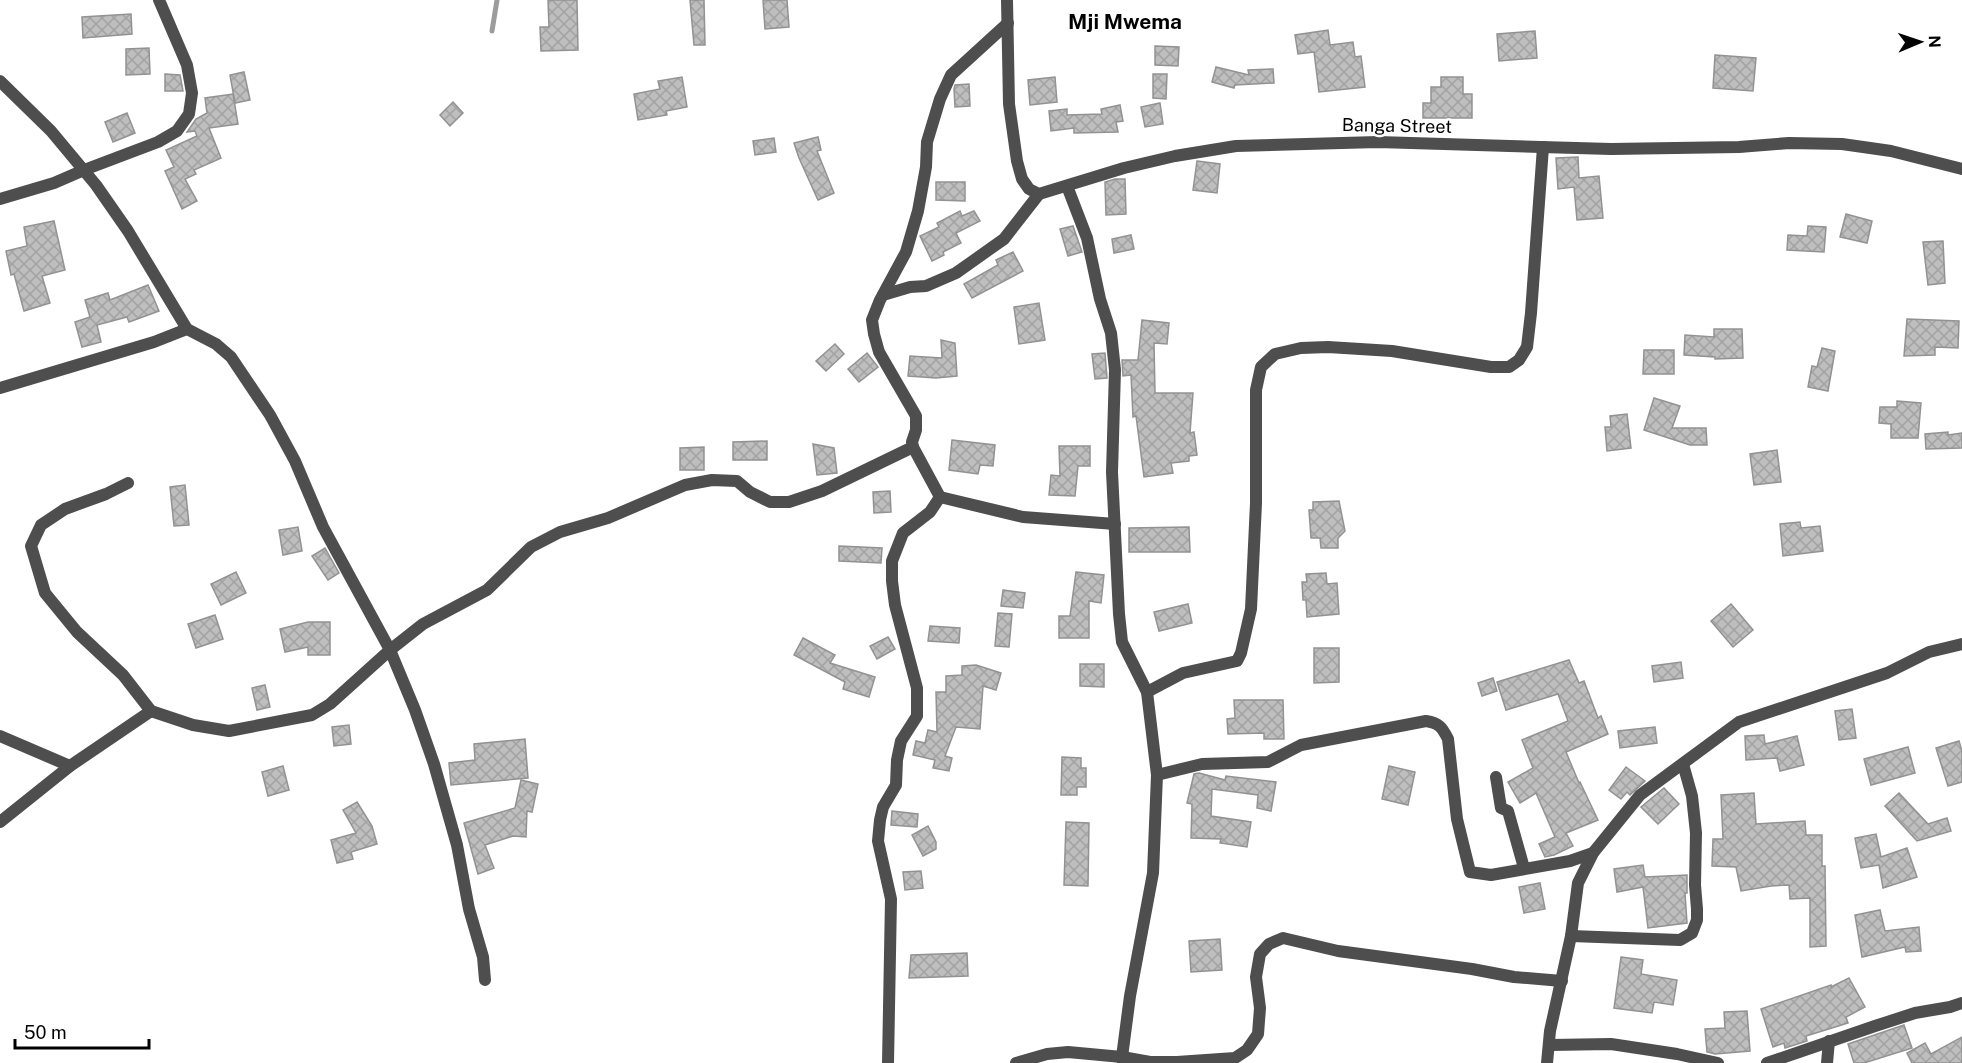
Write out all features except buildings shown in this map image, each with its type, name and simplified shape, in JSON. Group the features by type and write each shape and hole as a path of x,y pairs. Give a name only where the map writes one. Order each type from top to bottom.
{"street":[{"path":"0,199 54,183 158,142 177,131 189,114 192,93 187,65 159,0"},
{"path":"883,295 910,287 926,286 956,273 1004,239 1039,194 1029,189 1022,179 1017,161 1009,104 1007,0"},
{"path":"1008,23 951,75 940,99 927,142 926,166 920,200 906,252 872,320 874,334 887,368 916,416 913,447 940,497 1023,517 1115,524"},
{"path":"0,81 51,131 96,185 128,231 186,329 216,344 231,357 253,389 295,461 323,527 390,650 434,764 457,845 469,909 483,957 485,980"},
{"name":"Banga Street","path":"1039,194 1124,168 1175,156 1236,146 1378,142 1611,149 1739,147 1789,143 1842,144 1891,151 1962,169"},
{"path":"1147,692 1183,673 1237,661 1241,654 1251,609 1256,503 1256,390 1261,367 1275,354 1301,348 1328,347 1392,351 1491,367 1509,367 1519,360 1527,347 1543,147"},
{"path":"1067,186 1087,238 1100,299 1111,333 1115,370 1112,472 1119,614 1122,642 1147,692 1157,776 1154,873 1130,996 1123,1060"},
{"path":"0,388 154,342 186,329"},
{"path":"128,483 65,509 41,525 32,546 45,593 77,632 123,675 151,711 193,725 228,731 312,715 330,704 390,650 423,624 487,590 531,547 560,532 608,518 685,485 712,480 737,481 750,492 770,502 789,502 822,491 913,447"},
{"path":"888,1063 891,899 878,841 884,807 896,785 897,760 902,741 916,716 917,688 895,605 892,561 903,533 930,512 940,497"},
{"path":"1547,1063 1550,1031 1571,936 1578,883 1593,853 1640,795 1739,722 1887,673 1929,651 1962,644"},
{"path":"0,822 70,766 151,711"},
{"path":"1157,776 1202,764 1268,762 1301,746 1426,721 1437,723 1443,728 1448,739 1457,819 1470,872 1491,875 1569,861 1593,853"},
{"path":"0,736 70,766"},
{"path":"1571,936 1680,940 1692,933 1697,920 1696,833 1692,796 1683,764"},
{"path":"1496,777 1501,808 1508,811 1524,868"},
{"path":"1016,1063 1047,1054 1068,1052 1123,1060 1159,1062 1235,1060 1247,1050 1258,1034 1260,1008 1257,977 1260,954 1269,944 1283,938 1338,951 1514,977 1562,981"},
{"path":"1767,1063 1915,1013 1962,1003"},
{"path":"1827,1063 1829,1041"},
{"path":"1550,1045 1611,1044 1718,1063"}],"waterway":[{"path":"492,31 497,0"}],"district":[{"name":"Mji Mwema","path":"1125,22"}]}
